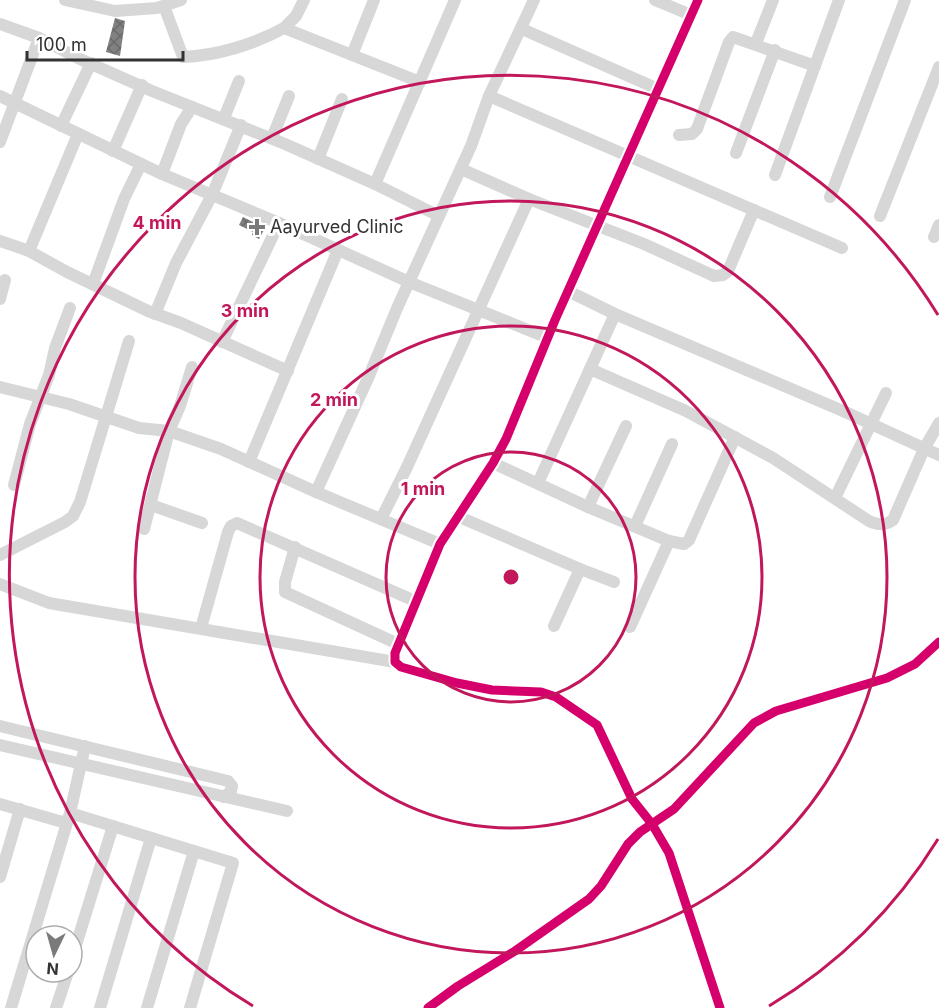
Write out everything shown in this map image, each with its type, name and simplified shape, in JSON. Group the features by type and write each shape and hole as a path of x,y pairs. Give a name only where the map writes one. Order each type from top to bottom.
{"street":[{"path":"65,0 157,9 181,0"},
{"path":"165,6 183,57 207,56 266,38 284,28 296,16 304,0"},
{"path":"352,55 374,0"},
{"path":"375,184 454,0"},
{"path":"316,492 474,141 489,96 534,0"},
{"path":"655,0 691,15"},
{"path":"395,662 398,644 440,544 493,463 520,407 568,291 698,0"},
{"path":"756,43 773,0"},
{"path":"775,175 839,0"},
{"path":"830,197 905,0"},
{"path":"0,24 39,38 192,107 272,138 375,184 439,216"},
{"path":"284,28 420,82"},
{"path":"522,29 658,88"},
{"path":"679,135 692,134 697,129 730,38 737,37 756,43 815,66"},
{"path":"0,142 39,38"},
{"path":"736,153 775,50"},
{"path":"61,126 91,63"},
{"path":"880,216 939,67"},
{"path":"224,118 239,81"},
{"path":"114,151 142,85"},
{"path":"0,96 162,174 279,223 409,282 548,338"},
{"path":"272,138 289,96"},
{"path":"489,96 842,248"},
{"path":"318,159 342,99"},
{"path":"162,174 181,124 192,107"},
{"path":"155,314 176,263 212,195 241,125"},
{"path":"30,251 78,134"},
{"path":"93,284 124,199 141,164"},
{"path":"461,169 529,199 645,244 714,276 723,275 729,271 754,210"},
{"path":"381,519 529,199"},
{"path":"222,342 279,223"},
{"path":"934,237 939,225"},
{"path":"0,241 30,251 155,314 288,371"},
{"path":"249,462 338,250"},
{"path":"0,299 5,280"},
{"path":"568,291 615,314 939,455"},
{"path":"14,484 21,453 70,308"},
{"path":"538,483 615,314"},
{"path":"0,555 73,516 80,502 129,341"},
{"path":"144,529 169,431 180,406 192,367"},
{"path":"590,369 686,411 735,437 773,458 878,525 887,524 893,520 924,449 939,423"},
{"path":"0,387 40,397 138,428 169,431 221,449 440,544"},
{"path":"835,498 886,393"},
{"path":"588,507 626,426"},
{"path":"493,463 588,507 669,541 684,544 689,540 735,437"},
{"path":"635,526 672,444"},
{"path":"151,505 202,523"},
{"path":"457,516 614,582"},
{"path":"201,628 228,532 231,526 237,523 415,601"},
{"path":"630,627 669,541"},
{"path":"295,547 285,582 285,592 398,644"},
{"path":"554,626 580,569"},
{"path":"0,584 50,603 395,662 401,667 457,683 492,690 541,692 556,697 597,725 632,800 652,824 669,854 720,1008"},
{"path":"428,1008 589,899 601,886 628,844 640,832 674,809 754,723 776,711 853,690 887,678 915,664 939,642"},
{"path":"0,726 228,781 232,786 231,791 224,797"},
{"path":"0,745 287,811"},
{"path":"0,1005 11,1008 68,818 85,746"},
{"path":"0,804 112,826 233,863 190,1008"},
{"path":"0,877 20,809"},
{"path":"82,924 112,826"},
{"path":"100,1008 151,838"},
{"path":"147,1008 194,851"},
{"path":"56,1008 64,984"}],"building":[{"path":"115,18 125,21 120,56 106,52"},
{"path":"243,217 265,228 259,239 252,235 253,232 239,225"}],"cycle path":[{"path":"698,0 555,320 506,439 440,544 395,653 395,662 401,667 457,683 492,690 541,692 556,697 597,725 632,799 652,824 669,853 720,1008"},
{"path":"428,1008 589,899 601,886 628,844 640,832 674,809 754,723 776,711 887,678 915,664 939,642"}],"place":[{"name":"Aayurved Clinic","path":"257,227"}]}
